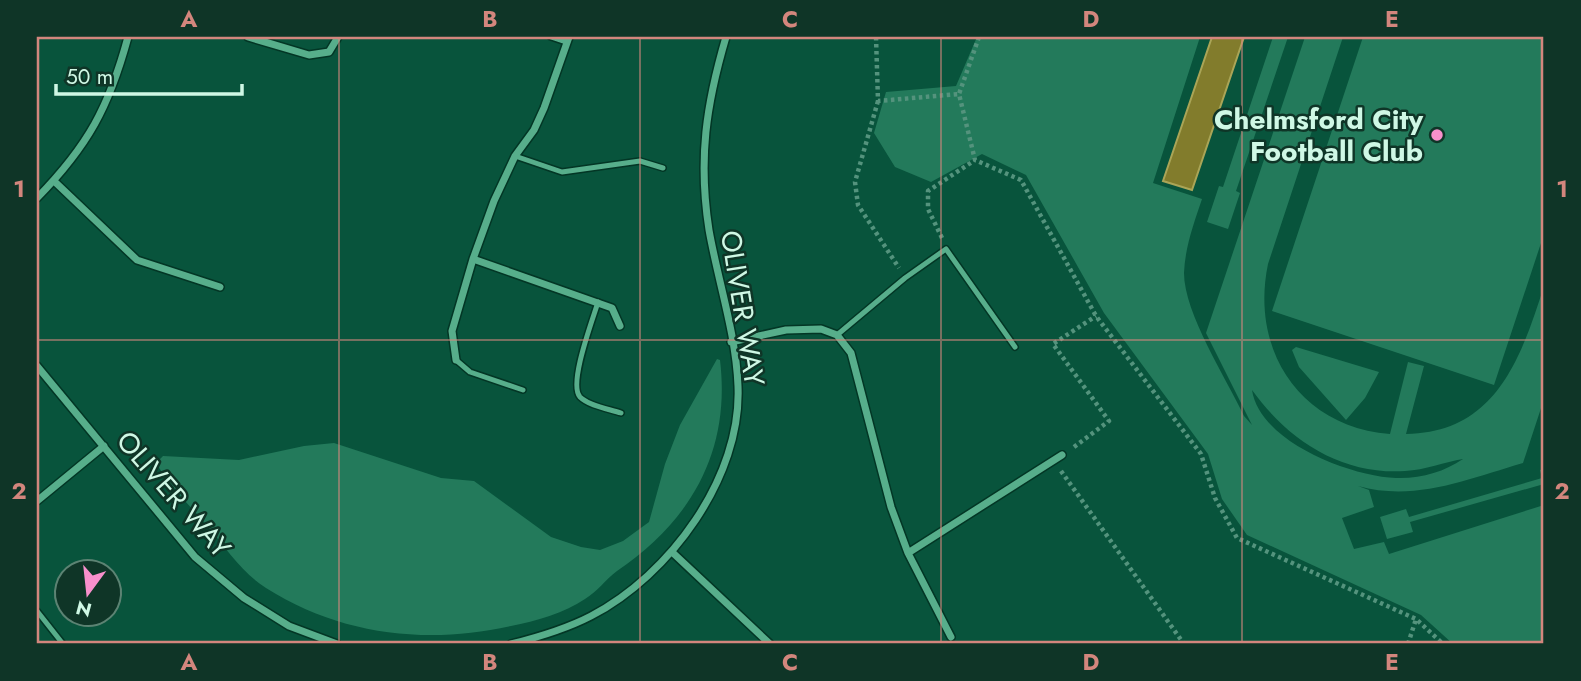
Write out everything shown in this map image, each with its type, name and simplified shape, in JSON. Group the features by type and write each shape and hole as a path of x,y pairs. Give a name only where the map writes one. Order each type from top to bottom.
{"street":[{"path":"37,198 91,134 114,88 128,37"},
{"path":"247,37 309,55 328,52 338,37"},
{"name":"OLIVER WAY","path":"512,644 550,634 593,615 672,552 701,515 720,476 735,432 738,387 732,342 709,228 703,174 704,127 726,37"},
{"path":"456,360 452,331 473,259 494,201 515,156 534,130 567,39"},
{"path":"54,181 137,260 220,287"},
{"path":"473,259 612,308 620,326"},
{"path":"732,342 804,328 837,335 851,353 891,507 908,553 951,637"},
{"name":"OLIVER WAY","path":"37,366 195,557 244,598 289,626 337,644"},
{"path":"37,501 104,446"},
{"path":"908,553 1062,455"},
{"path":"672,552 770,644"}],"lane":[{"path":"551,37 567,39"},
{"path":"515,156 562,172 640,161 663,168"},
{"path":"837,335 905,278 946,249 1015,347"},
{"path":"598,302 578,371 577,389 580,397 621,414"},
{"path":"456,360 470,372 523,390"},
{"path":"37,611 63,644"}],"path":[{"path":"876,37 878,101 855,181 858,205 905,278"},
{"path":"975,160 959,94 979,37"},
{"path":"878,101 959,94"},
{"path":"946,249 928,209 929,191 975,160"},
{"path":"975,160 1021,180 1096,316 1201,454 1215,498 1237,538 1416,619 1443,644"},
{"path":"1062,455 1109,421 1053,344 1096,316"},
{"path":"1054,460 1184,644"},
{"path":"1408,644 1416,619"}],"green space":[{"path":"977,37 1200,37 1153,183 1202,199 1186,254 1186,289 1207,345 1244,416 1252,425 1206,333 1305,37 1343,37 1268,264 1264,296 1267,326 1275,354 1288,379 1307,400 1330,417 1358,428 1390,434 1408,362 1424,366 1406,434 1437,430 1462,421 1483,406 1500,387 1525,339 1544,286 1544,399 1523,463 1462,482 1421,490 1379,490 1358,486 1369,490 1374,507 1342,518 1354,549 1384,542 1389,554 1544,505 1544,644 1453,644 1421,615 1247,535 1222,499 1208,454 1104,313 1026,175 982,154 931,182 895,167 874,133 886,92 956,86","holes":["1252,390 1266,408 1299,439 1318,451 1359,467 1405,471 1463,459 1423,476 1396,478 1355,471 1310,453 1289,440 1271,425 1259,409"]},
{"path":"1273,37 1288,37 1236,191 1240,193 1228,229 1207,222 1219,186 1223,187"},
{"name":"Chelmsford City Football Club","path":"1363,37 1544,37 1544,234 1494,385 1272,311"},
{"path":"1296,347 1379,372 1365,398 1346,420 1299,367 1292,350"},
{"path":"717,359 720,360 722,393 712,454 685,506 666,530 577,604 540,619 479,632 416,635 385,632 354,626 294,604 257,582 242,568 171,485 157,462 163,456 239,460 304,446 334,443 441,478 474,481 551,537 600,550 623,541 649,522 665,464 680,425"},
{"path":"1544,469 1544,484 1410,522 1413,532 1387,539 1380,517 1406,509 1409,517 1542,478 1540,470"}],"building":[{"path":"1212,37 1244,37 1192,190 1163,181"}],"place":[{"name":"Chelmsford City Football Club","path":"1437,135"}]}
